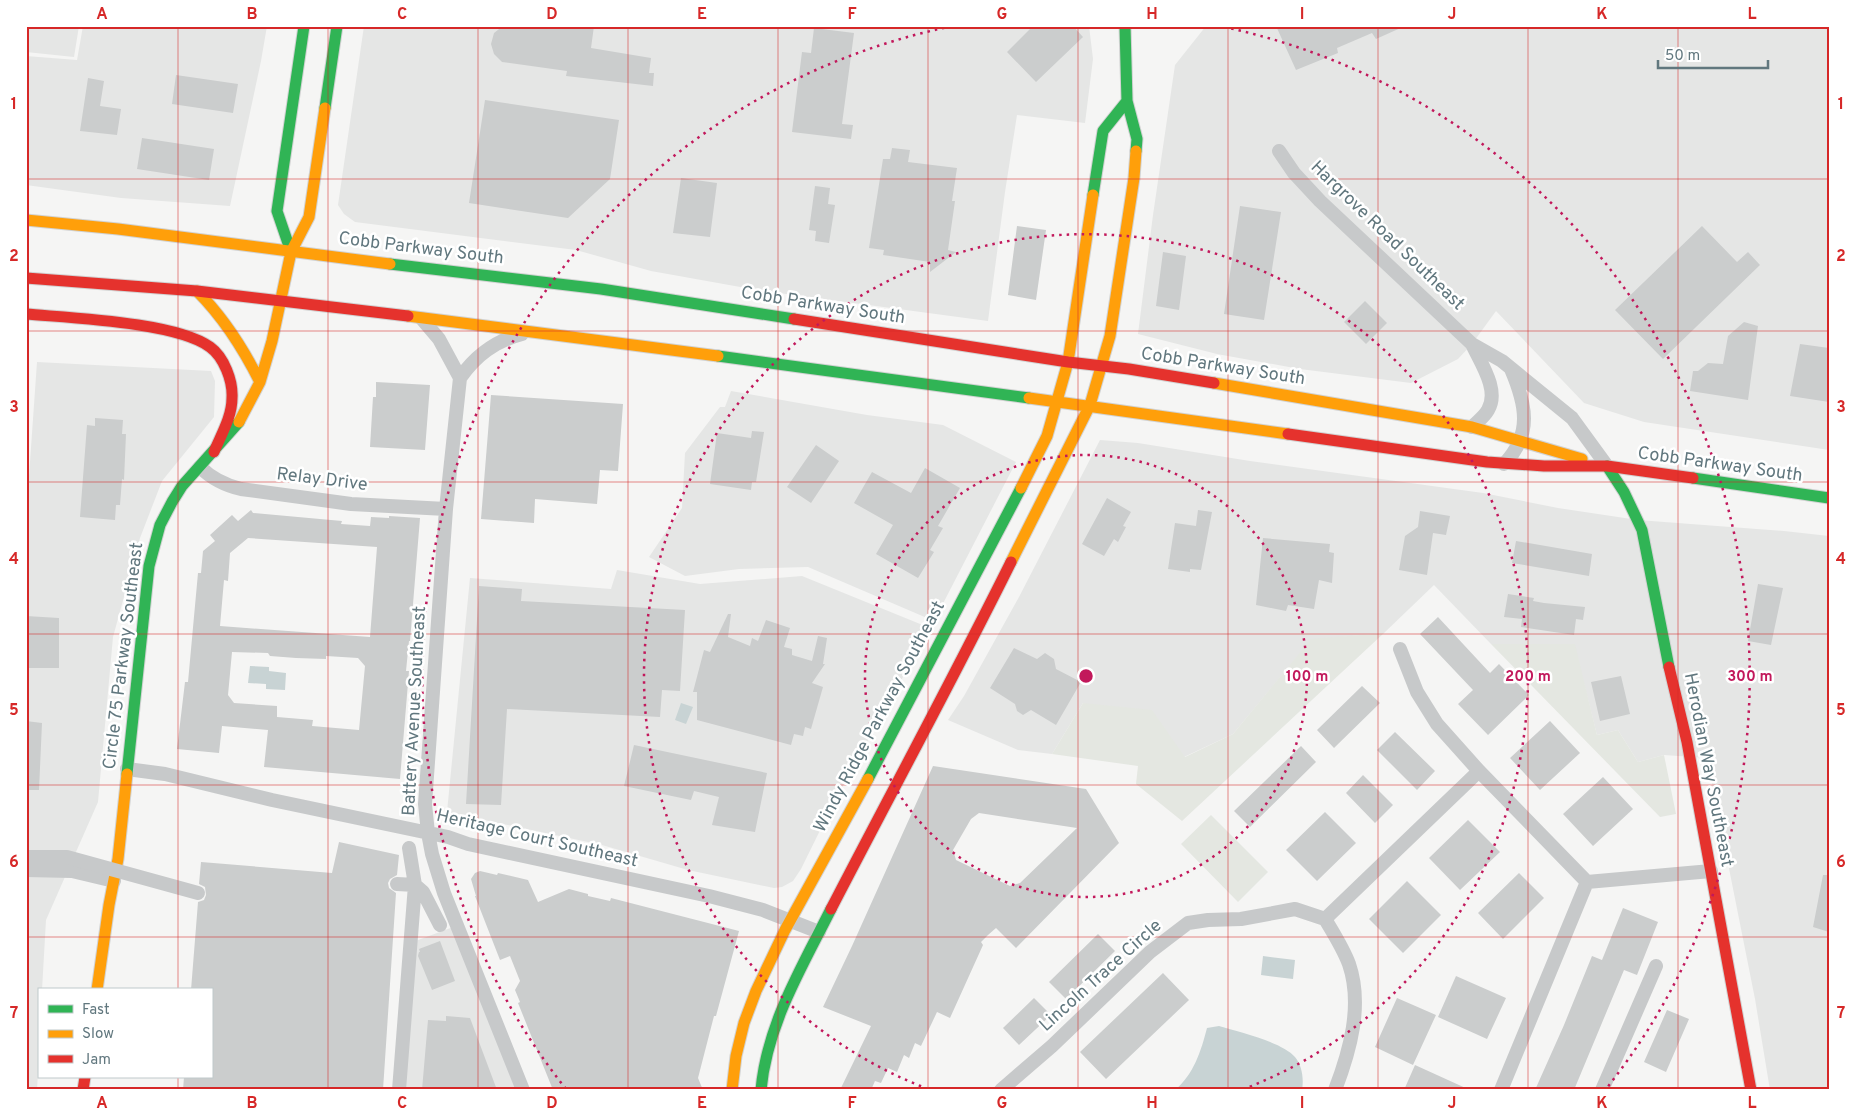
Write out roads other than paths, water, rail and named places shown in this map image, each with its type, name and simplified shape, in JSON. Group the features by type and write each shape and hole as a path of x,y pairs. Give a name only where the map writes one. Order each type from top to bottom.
{"main road":[{"path":"291,252 276,211 304,26"},
{"name":"Circle 75 Parkway Southeast","path":"97,988 118,859 149,566 155,540 160,525 182,486 238,425 260,382 272,341 291,252 309,217 337,26"},
{"path":"761,1090 769,1044 777,1017 819,932 960,665 1090,405 1110,336 1134,178 1137,139 1127,101 1128,56 1124,26"},
{"name":"Windy Ridge Parkway Southeast","path":"732,1090 734,1062 754,994 791,920 924,672 1046,436 1058,401 1068,362 1103,131 1127,101"},
{"name":"Cobb Parkway South","path":"26,220 118,228 291,252 601,289 1321,400 1472,427 1607,466"},
{"name":"Cobb Parkway South","path":"26,278 197,291 280,300 682,350 1090,405 1504,464 1607,466 1829,498"},
{"path":"197,291 215,309 234,333 260,382"},
{"path":"26,314 155,329 198,339 210,347 220,359 232,390 232,406 214,452"},
{"name":"Herodian Way Southeast","path":"1607,466 1624,492 1642,530 1661,632 1687,742 1751,1090"}],"street":[{"name":"Hargrove Road Southeast","path":"1279,152 1320,201 1472,344 1509,366 1572,418 1607,466"},
{"path":"422,318 439,339 460,378 488,348 500,341 527,332"},
{"name":"Hargrove Road Southeast","path":"1472,344 1492,395 1489,409 1472,427"},
{"path":"1504,464 1512,456 1521,441 1524,424 1524,405 1509,366"},
{"name":"Battery Avenue Southeast","path":"460,378 446,509 425,804 434,864 523,1090"},
{"name":"Relay Drive","path":"200,467 211,478 226,486 341,502 446,509"},
{"path":"1400,649 1417,692 1437,724 1479,771 1587,882"},
{"name":"Heritage Court Southeast","path":"127,769 165,774 272,800 448,837 468,844 709,896 763,910 819,932"},
{"path":"1335,1090 1346,1062 1354,1024 1354,985 1349,965 1342,949 1325,920 1479,771"},
{"path":"399,1090 415,885 408,848"},
{"path":"26,857 66,857 198,893"},
{"path":"26,870 72,871 114,881"},
{"path":"1587,882 1711,871"},
{"path":"1501,1090 1587,882"},
{"path":"398,884 415,885 423,892 440,925"},
{"name":"Lincoln Trace Circle","path":"1000,1090 1052,1046 1150,952 1188,924 1208,920 1241,919 1295,909 1325,920"},
{"path":"1602,1090 1656,966"}]}
